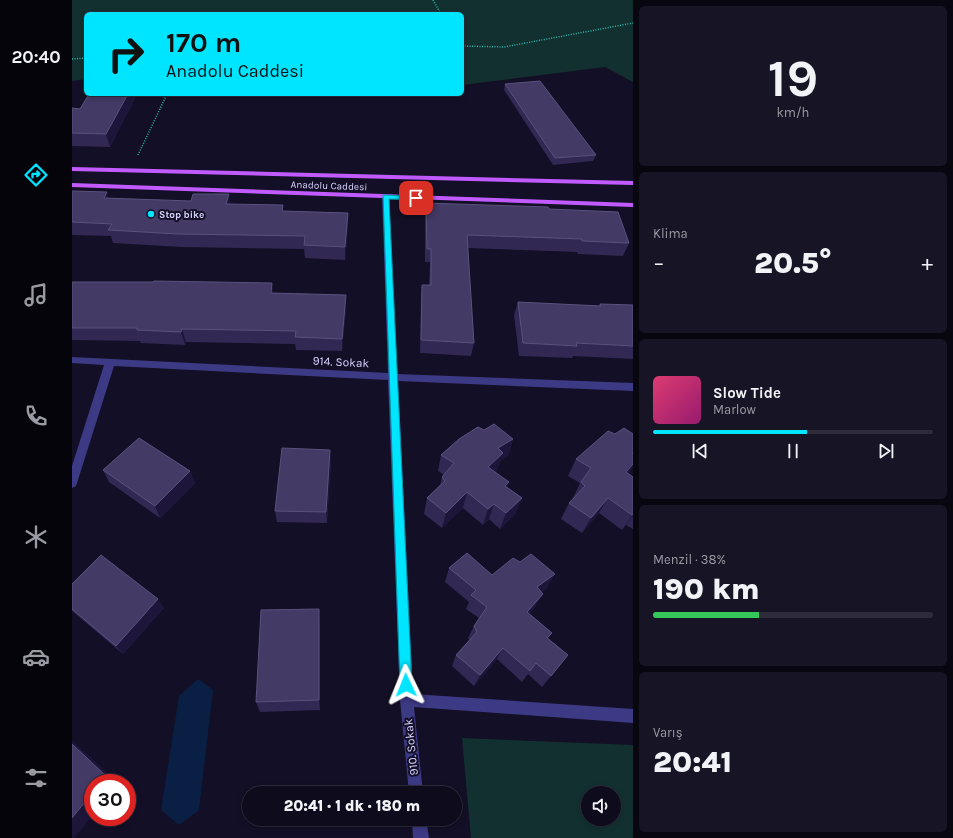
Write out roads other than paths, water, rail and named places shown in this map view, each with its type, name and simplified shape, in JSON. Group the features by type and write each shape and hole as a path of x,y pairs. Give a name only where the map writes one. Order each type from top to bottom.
{"main road":[{"name":"Anadolu Caddesi","path":"72,169 633,184"},
{"name":"Anadolu Caddesi","path":"72,185 385,197 633,204"}],"street":[{"name":"910. Sokak","path":"385,197 407,700 415,786"},
{"name":"914. Sokak","path":"72,360 393,377 633,387"},
{"path":"72,483 110,362"},
{"path":"407,700 633,716"},
{"path":"420,826 421,838"}],"water":[{"path":"198,679 213,690 199,810 179,825 161,810 179,696"}],"place":[{"name":"Stop bike","path":"151,214"}]}
